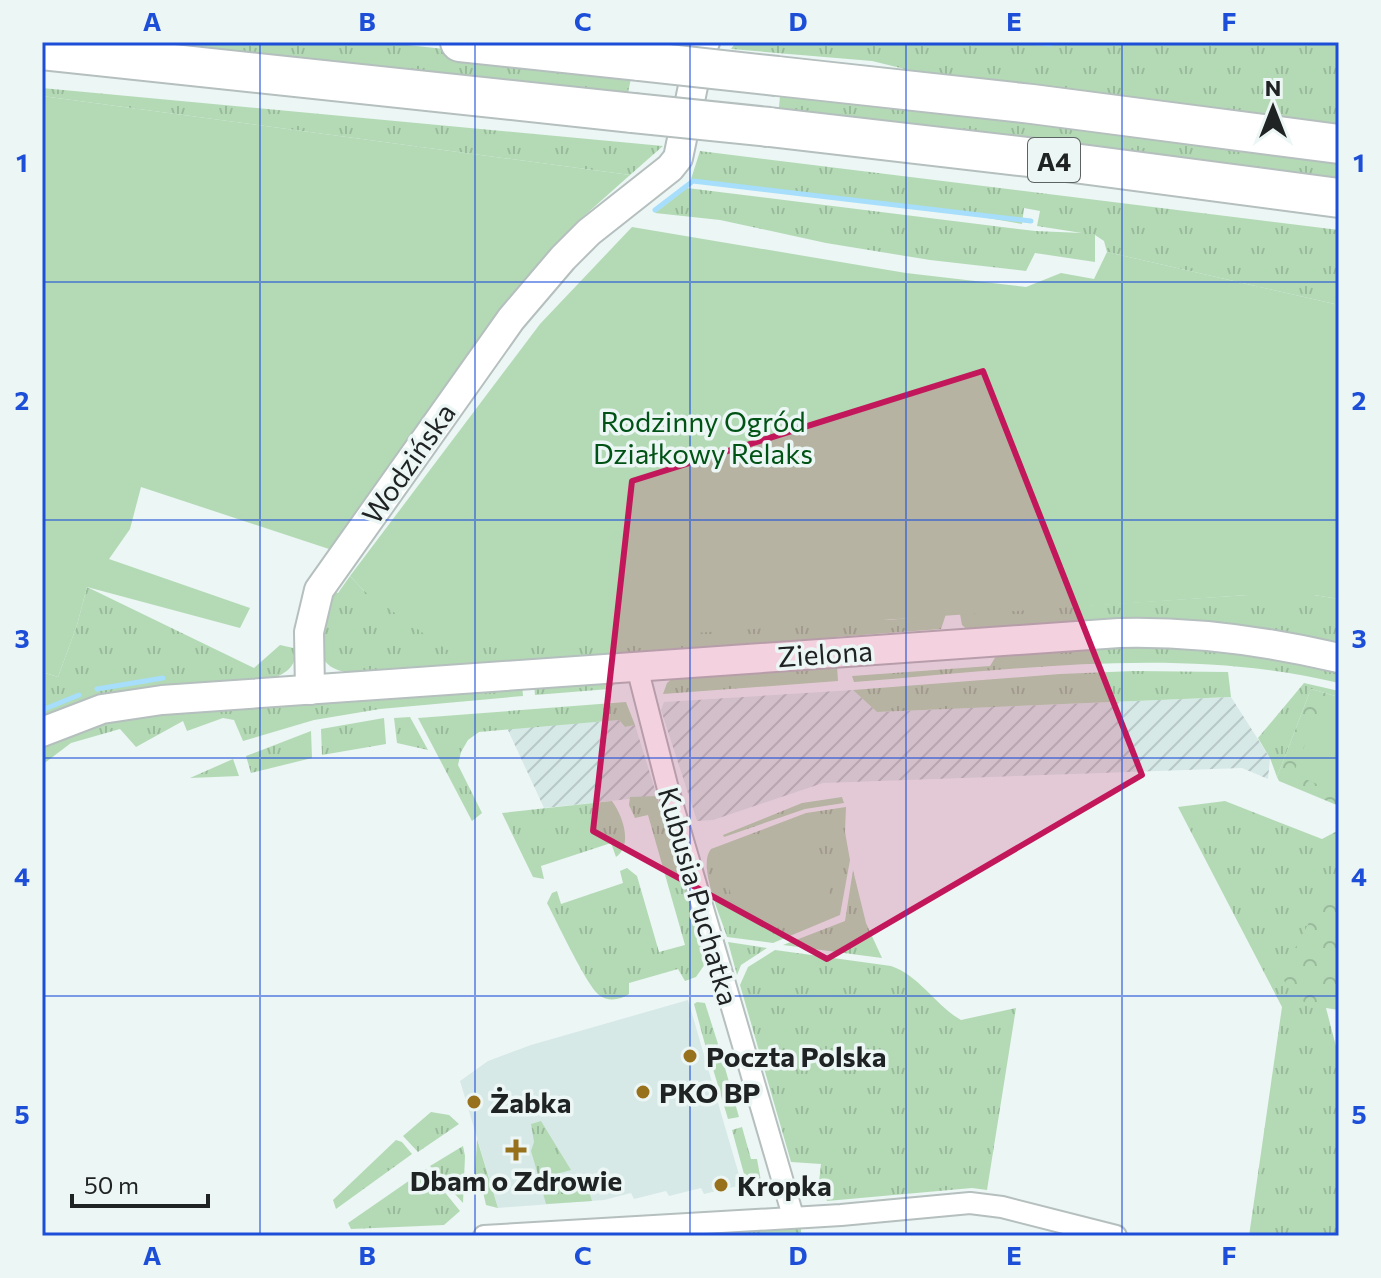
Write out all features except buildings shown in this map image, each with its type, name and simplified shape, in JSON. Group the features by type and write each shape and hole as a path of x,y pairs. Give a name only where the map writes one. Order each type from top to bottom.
{"highway":[{"name":"A4","path":"460,42 1046,106 1339,144"},
{"name":"A4","path":"42,50 769,127 1339,198"}],"main road":[{"name":"Wodzińska","path":"310,690 309,632 319,590 511,319 580,241 670,168 678,158 701,44"},
{"name":"Zielona","path":"310,690 1143,632 1251,640 1339,658"},
{"path":"42,732 87,713 132,703 310,690"}],"street":[{"name":"Kubusia Puchatka","path":"637,667 671,802 793,1216"},
{"path":"484,1236 841,1215 970,1203 1002,1207 1116,1236"}],"highlighted area":[{"path":"983,371 1142,775 827,959 593,831 632,481"}],"shaded area":[{"path":"853,690 877,712 1231,697 1270,758 1268,779 1242,768 823,783 713,820 697,821 661,710 664,702"},
{"path":"619,720 625,727 635,725 657,796 544,808 507,728"},
{"path":"688,1000 742,1185 704,1194 701,1188 669,1196 666,1191 634,1199 631,1193 604,1200 498,1208 460,1081 488,1061 531,1045"}],"green space":[{"path":"63,42 379,42 633,69 626,102"},
{"path":"736,42 1339,42 1339,127 917,72 872,61 731,49"},
{"path":"781,86 1339,158 1339,188 778,117"},
{"path":"42,88 663,146 630,175 42,96"},
{"path":"42,96 630,175 575,224 447,384 332,550 141,487 130,529 109,559 250,608 240,628 87,587 58,677 42,672"},
{"path":"700,151 1339,230 1339,305 1107,252 1104,241 1095,235 1095,262 1035,253 1026,271 930,260 826,243 720,220 655,213 687,188 1035,231 1082,233 1037,226 1040,211 1024,208 1022,224 936,209 691,179"},
{"name":"Rodzinny Ogród Działkowy Relaks","path":"632,227 906,273 1026,287 1061,273 1094,279 1107,252 1339,305 1339,599 1314,595 1248,595 447,650 364,591 350,576 540,324"},
{"path":"350,576 364,591 889,620 946,614 941,629 835,637 834,642 553,664 346,672 333,668 325,660 320,639 332,591 338,593"},
{"path":"87,587 254,668 280,645 298,649 290,668 271,679 177,684 122,693 42,720 42,672 58,677"},
{"path":"1248,595 1314,595 1339,599 1339,646 971,633 962,625 960,614"},
{"path":"1203,645 1339,668 1339,683 1219,665 1158,663 1036,667 854,682 852,676 990,666 999,651"},
{"path":"837,665 838,681 663,694 667,683 674,677"},
{"path":"1228,672 1231,697 877,712 853,690 1060,674"},
{"path":"617,682 609,689 535,695 534,684"},
{"path":"1304,683 1339,691 1339,697 1311,689 1277,777 1258,738"},
{"path":"522,685 523,696 380,709 314,720 243,741 234,720 223,718 187,731 183,721 136,747 120,729 71,743 42,765 42,748 63,735 133,713"},
{"path":"1311,689 1339,697 1339,806 1279,781 1277,777"},
{"path":"1324,698 1339,704 1339,793 1293,774"},
{"path":"626,702 635,725 625,727 619,720 479,732 468,740 458,765 482,813 472,821 418,718"},
{"path":"410,717 428,750 397,743 394,718"},
{"path":"384,718 386,744 322,755 321,729"},
{"path":"311,731 312,758 251,773 246,756"},
{"path":"233,759 239,776 190,778"},
{"path":"657,796 703,947 705,964 696,977 685,981 678,969 629,983 629,994 618,999 606,999 593,989 547,903 552,893 557,891 561,904 623,883 620,871 627,868 637,876 659,952 685,945 648,815 635,818 629,805 630,797"},
{"path":"842,797 844,803 805,809 723,835 802,803"},
{"path":"612,801 620,814 624,830 621,852 616,857 611,843 541,866 544,879 533,877 502,813"},
{"path":"1225,801 1322,839 1339,830 1339,1010 1326,1008 1339,1058 1339,1236 1249,1236 1282,1007 1178,807"},
{"path":"846,807 845,832 850,860 840,915 773,943 727,937 708,879 707,857 711,849 806,813"},
{"path":"808,821 835,910 744,938 717,849"},
{"path":"853,870 866,923 882,958 783,945 845,921"},
{"path":"1330,884 1339,887 1339,1001 1330,997 1313,1003 1306,1002 1294,995 1281,974"},
{"path":"728,942 767,948 741,965 737,975"},
{"path":"775,950 891,966 911,977 961,1020 1016,1008 987,1190 972,1188 827,1201 819,1182 821,1164 791,1162 740,985 748,967"},
{"path":"705,1003 718,1044 716,1047 706,1048 694,1004"},
{"path":"721,1054 739,1117 728,1119 710,1059"},
{"path":"431,1112 449,1115 459,1124 418,1152 403,1136"},
{"path":"541,1121 571,1170 545,1177 538,1175 531,1151 534,1142 531,1124"},
{"path":"742,1127 751,1159 757,1159 761,1181 747,1185 732,1130"},
{"path":"477,1139 498,1208 486,1205 483,1192 474,1194"},
{"path":"396,1140 402,1142 412,1154 336,1209 333,1200"},
{"path":"463,1146 465,1156 463,1203 430,1166"},
{"path":"426,1169 460,1211 444,1225 351,1229 348,1223"},
{"path":"574,1177 586,1181 592,1201 546,1204 542,1190 548,1184"},
{"path":"801,1226 801,1236 741,1236 741,1230"}],"waterway":[{"path":"1029,42 1050,44"},
{"path":"655,210 693,181 1031,221"},
{"path":"97,689 163,678"},
{"path":"42,710 79,695"}],"place":[{"name":"Poczta Polska","path":"690,1056"},
{"name":"PKO BP","path":"643,1092"},
{"name":"Żabka","path":"474,1102"},
{"name":"Dbam o Zdrowie","path":"516,1150"},
{"name":"Kropka","path":"721,1185"}]}
